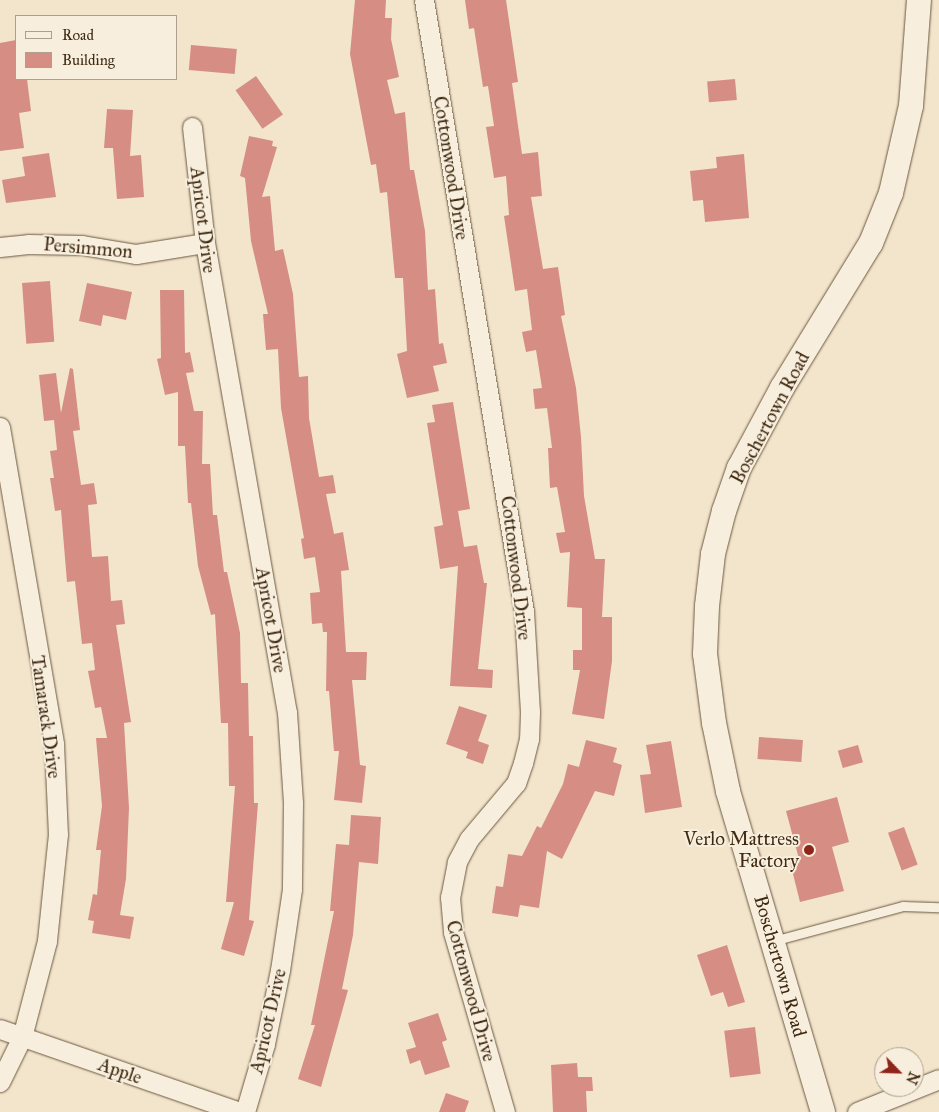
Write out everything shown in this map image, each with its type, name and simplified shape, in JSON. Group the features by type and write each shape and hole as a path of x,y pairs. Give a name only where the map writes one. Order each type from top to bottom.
{"street":[{"name":"Cottonwood Drive","path":"424,0 524,611 530,712 529,739 523,763 516,782 469,839 457,862 450,897 453,932 505,1112"},
{"name":"Boschertown Road","path":"823,1112 728,791 714,723 705,654 713,554 724,510 739,468 782,388 871,243 891,193 911,106 920,0"},
{"name":"Apricot Drive","path":"192,127 204,243 287,712 293,803 292,889 280,970 266,1044 245,1112"},
{"name":"Persimmon","path":"0,247 28,244 82,246 136,254 204,243"},
{"name":"Tamarack Drive","path":"0,427 54,744 58,834 47,941 22,1037 0,1082"},
{"name":"Apple","path":"0,1029 240,1112"},
{"path":"857,1112 939,1079"}],"lane":[{"path":"773,942 903,906 939,907"}],"building":[{"path":"355,0 386,0 385,18 392,18 391,39 399,77 387,80 395,114 405,112 410,170 414,170 425,231 428,290 435,289 439,344 443,343 447,363 433,366 439,391 407,398 397,354 407,351 403,278 395,278 387,192 380,193 376,164 371,165 350,54"},
{"path":"465,0 506,0 518,82 512,83 522,154 538,152 542,196 531,197 543,269 558,267 565,315 561,316 576,388 584,496 595,559 605,559 602,617 612,617 612,661 604,719 572,714 580,670 573,670 573,650 582,650 582,608 567,607 570,552 560,553 556,533 565,532 557,487 550,488 548,448 552,448 547,408 535,409 533,389 542,388 536,350 526,352 522,332 532,330 527,289 515,291 504,216 509,215 506,176 494,178 486,127 494,126 488,86 483,87 474,28 469,29"},
{"path":"15,40 15,80 27,80 31,111 19,113 24,148 0,151 0,43"},
{"path":"191,45 237,49 235,74 189,70"},
{"path":"256,76 283,115 262,129 236,90"},
{"path":"735,79 737,100 709,102 707,81"},
{"path":"107,109 133,110 130,156 141,155 144,197 117,199 113,148 104,148"},
{"path":"249,136 273,141 272,146 277,147 262,197 270,196 275,251 283,249 293,294 299,377 308,376 309,418 319,477 333,475 336,493 326,494 334,534 343,532 349,570 341,571 346,652 367,652 366,680 352,680 360,765 366,766 362,803 334,800 339,751 334,751 329,691 326,691 327,632 323,632 322,623 312,624 310,593 320,592 315,557 304,559 301,539 304,538 281,408 278,349 266,350 263,314 268,314 251,241 245,178 240,176"},
{"path":"49,153 56,197 6,203 2,180 25,176 22,157"},
{"path":"744,154 749,218 705,222 703,200 693,201 690,171 717,168 716,157"},
{"path":"50,281 54,342 26,344 22,283"},
{"path":"87,283 132,292 126,320 103,315 101,326 79,321"},
{"path":"160,290 184,290 185,353 190,352 194,372 186,373 194,411 203,411 202,464 210,464 213,515 217,515 224,572 227,572 240,633 241,683 248,683 249,736 253,736 254,803 258,803 249,920 254,921 244,956 221,949 234,902 226,902 235,786 229,786 228,723 221,723 215,614 211,615 198,566 191,503 188,503 185,446 178,446 178,392 165,395 157,359 161,358"},
{"path":"70,368 73,369 80,430 73,431 81,485 94,483 97,504 88,505 92,557 108,556 111,601 122,600 125,624 116,625 131,722 124,723 129,808 126,879 120,915 134,917 130,939 92,933 94,921 88,920 93,894 97,895 101,850 96,850 102,806 96,738 107,738 101,707 95,708 88,671 95,670 92,643 82,644 75,581 67,582 61,510 55,511 50,478 54,478 50,451 57,450 54,420 44,421 39,375 56,373 61,413"},
{"path":"453,402 470,509 458,511 464,547 477,545 484,583 487,583 478,669 493,670 492,688 450,686 458,566 440,569 434,527 443,525 427,423 435,422 432,405"},
{"path":"459,706 487,715 478,741 489,745 483,764 466,758 468,752 446,744"},
{"path":"759,737 803,740 801,762 757,759"},
{"path":"586,740 617,748 613,762 622,765 614,796 595,791 562,859 547,851 539,908 520,905 518,917 492,913 496,886 503,887 508,854 522,856 537,826 541,828 563,784 568,764 579,767"},
{"path":"671,741 682,807 645,813 640,775 651,774 646,745"},
{"path":"858,745 863,762 843,768 838,751"},
{"name":"Verlo Mattress Factory","path":"837,797 849,842 832,847 844,891 800,902 790,862 799,859 786,811"},
{"path":"351,815 381,817 378,864 359,862 353,935 342,989 348,990 321,1087 298,1079 315,1025 311,1025 334,911 330,911 336,844 349,845"},
{"path":"904,827 918,865 902,870 888,833"},
{"path":"727,945 745,1002 728,1007 723,992 711,996 697,955"},
{"path":"438,1013 447,1040 442,1042 450,1067 425,1075 420,1060 410,1064 406,1050 416,1047 408,1023"},
{"path":"755,1027 761,1074 730,1077 724,1031"},
{"path":"577,1063 578,1077 592,1077 593,1091 586,1091 587,1112 553,1112 551,1065"},
{"path":"446,1093 469,1101 465,1112 439,1112"}],"place":[{"name":"Verlo Mattress Factory","path":"809,850"}]}
